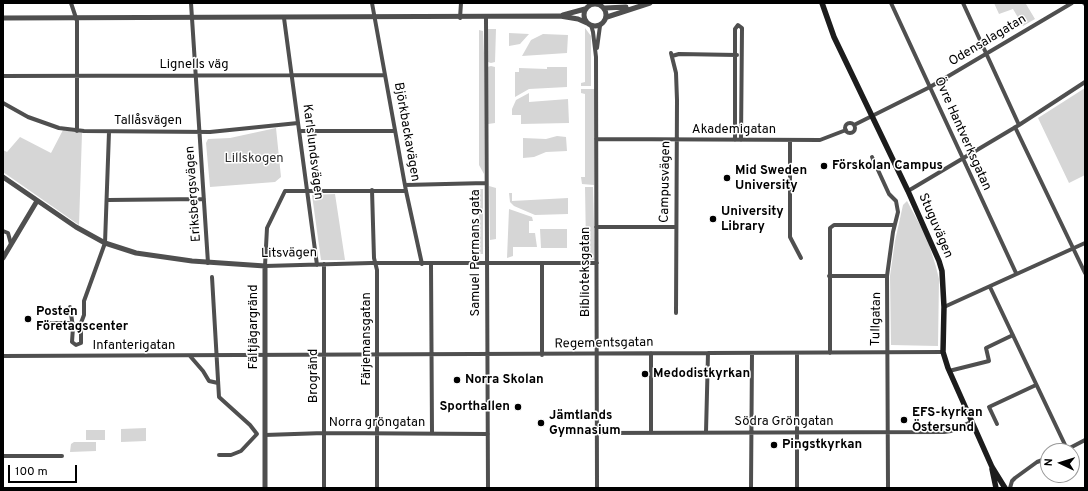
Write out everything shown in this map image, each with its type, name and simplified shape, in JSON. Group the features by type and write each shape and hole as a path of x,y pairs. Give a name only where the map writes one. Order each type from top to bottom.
{"main road":[{"name":"Stuguvägen","path":"822,3 834,37 908,191 939,261 942,271 944,307 944,352 949,371 970,422 992,467 1005,488"},
{"name":"Stuguvägen","path":"992,467 996,488"}],"street":[{"path":"71,3 76,17 77,131"},
{"name":"Eriksbergsvägen","path":"191,3 208,263"},
{"name":"Björkbackavägen","path":"372,3 406,191 422,264"},
{"path":"460,3 460,18"},
{"path":"560,16 585,9 590,4 595,3 600,4 605,8 607,17"},
{"path":"3,18 76,17 192,19 560,16 578,19 589,24 600,26 607,17 650,3"},
{"name":"Övre Hantverksgatan","path":"891,3 1016,273"},
{"path":"963,3 1017,126 1085,273"},
{"name":"Odensalagatan","path":"854,125 930,87 1072,3"},
{"path":"605,8 635,7"},
{"path":"585,9 585,19 589,24"},
{"name":"Samuel Permans gata","path":"486,17 486,353 488,488"},
{"name":"Karlslundsvägen","path":"284,18 317,265"},
{"name":"Biblioteksgatan","path":"589,24 593,32 596,57 597,488"},
{"path":"734,140 735,29 738,25 742,28 741,140"},
{"name":"Biblioteksgatan","path":"596,57 600,26"},
{"name":"Campusvägen","path":"676,313 676,73 671,55 735,55"},
{"path":"735,55 741,55"},
{"name":"Lignells väg","path":"3,76 385,75"},
{"path":"908,191 1017,126 1085,82"},
{"path":"1081,84 1085,89"},
{"name":"Tallåsvägen","path":"3,103 28,116 59,128 77,131 225,131 298,123"},
{"path":"735,112 741,112"},
{"path":"847,123 852,123 854,125 855,128 852,132 846,130 845,126 847,123"},
{"name":"Akademigatan","path":"596,139 820,140 846,130"},
{"path":"299,131 395,131"},
{"path":"70,307 72,342 76,345 80,343 81,323 84,315 84,301 105,242 108,200 108,132"},
{"path":"790,140 790,237 801,258"},
{"name":"Tullgatan","path":"872,157 889,194 896,201 898,212 894,225 887,276 886,352 888,488"},
{"name":"Litsvägen","path":"3,177 76,227 105,242 136,252 208,263 265,266 486,263 596,264"},
{"path":"405,184 486,183"},
{"path":"306,190 406,191"},
{"name":"Fältjägargränd","path":"265,488 265,266 267,228 285,191 306,190"},
{"name":"Färjemansgatan","path":"372,190 374,258 376,264 377,488"},
{"path":"108,200 204,199"},
{"path":"3,258 37,201"},
{"path":"830,352 830,228 834,225 894,225"},
{"path":"596,227 676,227"},
{"path":"3,231 8,233 11,245"},
{"path":"944,307 990,287 1016,273 1085,243"},
{"name":"Brogränd","path":"324,264 324,488"},
{"path":"431,264 432,434"},
{"path":"542,264 542,354"},
{"path":"829,276 887,276"},
{"path":"212,277 220,397 250,425 257,434 240,451 231,455 219,456"},
{"path":"990,287 1063,443"},
{"path":"51,323 72,325 81,323"},
{"path":"949,371 989,361 986,348 1013,335"},
{"path":"751,488 752,352"},
{"name":"Regementsgatan","path":"265,354 324,356 486,353 944,352"},
{"path":"651,353 652,433"},
{"path":"706,432 708,353"},
{"path":"797,353 797,488"},
{"name":"Infanterigatan","path":"3,356 190,356 265,354"},
{"path":"190,356 203,371 209,381 218,383"},
{"path":"997,424 989,407 1036,385"},
{"name":"Södra Gröngatan","path":"596,433 944,432 951,431 970,422"},
{"name":"Norra gröngatan","path":"265,435 324,433 488,434"},
{"path":"3,456 62,456"},
{"path":"1010,488 1012,481 1040,461"}],"green space":[{"path":"994,3 1028,3 1026,4 1035,19 1023,26 1013,9 999,14"},
{"path":"585,28 591,36 591,86 581,86 581,83 585,82"},
{"path":"488,29 496,29 495,62 491,63 488,62"},
{"path":"479,30 483,31 484,54 484,174 479,165"},
{"path":"509,33 529,34 520,44 509,46"},
{"path":"543,34 568,35 567,53 522,56 531,40"},
{"path":"487,67 495,67 495,123 488,124"},
{"path":"547,67 567,67 567,87 529,89 515,97 515,72 519,72 519,68 547,69"},
{"path":"1085,88 1085,175 1069,183 1038,118"},
{"path":"581,89 595,89 594,185 582,184 581,177 585,177 585,94 581,93"},
{"path":"529,93 529,102 568,99 569,123 521,124 521,115 512,115 512,109 516,100"},
{"name":"Lillskogen","path":"276,128 281,177 275,182 210,187 206,143 208,139 230,138"},
{"path":"63,130 82,133 79,225 3,172 3,150 7,152 20,137 51,153"},
{"path":"557,136 566,137 567,151 546,152 534,157 523,158 523,138 546,139"},
{"path":"489,186 496,188 496,239 490,240"},
{"path":"585,187 593,187 595,260 582,259 582,246 586,246"},
{"path":"480,189 483,189 483,254 479,254 478,238"},
{"path":"509,193 512,193 512,201 568,198 568,214 535,215 514,206 510,202"},
{"path":"335,194 345,260 321,260 312,195"},
{"path":"907,201 927,238 939,279 938,346 891,345 890,276 895,241 903,205"},
{"path":"509,209 532,217 533,221 529,221 529,233 535,233 537,247 513,247 513,256 507,258"},
{"path":"540,229 567,229 567,248 541,248"},
{"path":"146,428 146,441 121,442 121,429"},
{"path":"86,430 105,430 105,440 86,440"},
{"path":"74,442 96,442 96,451 70,452 71,444"}],"place":[{"name":"Förskolan Campus","path":"824,166"},
{"name":"Mid Sweden University","path":"727,178"},
{"name":"University Library","path":"713,219"},
{"name":"Posten Företagscenter","path":"28,319"},
{"name":"Medodistkyrkan","path":"645,374"},
{"name":"Norra Skolan","path":"457,380"},
{"name":"Sporthallen","path":"518,407"},
{"name":"EFS-kyrkan Östersund","path":"904,420"},
{"name":"Jämtlands Gymnasium","path":"541,423"},
{"name":"Pingstkyrkan","path":"774,445"}]}
